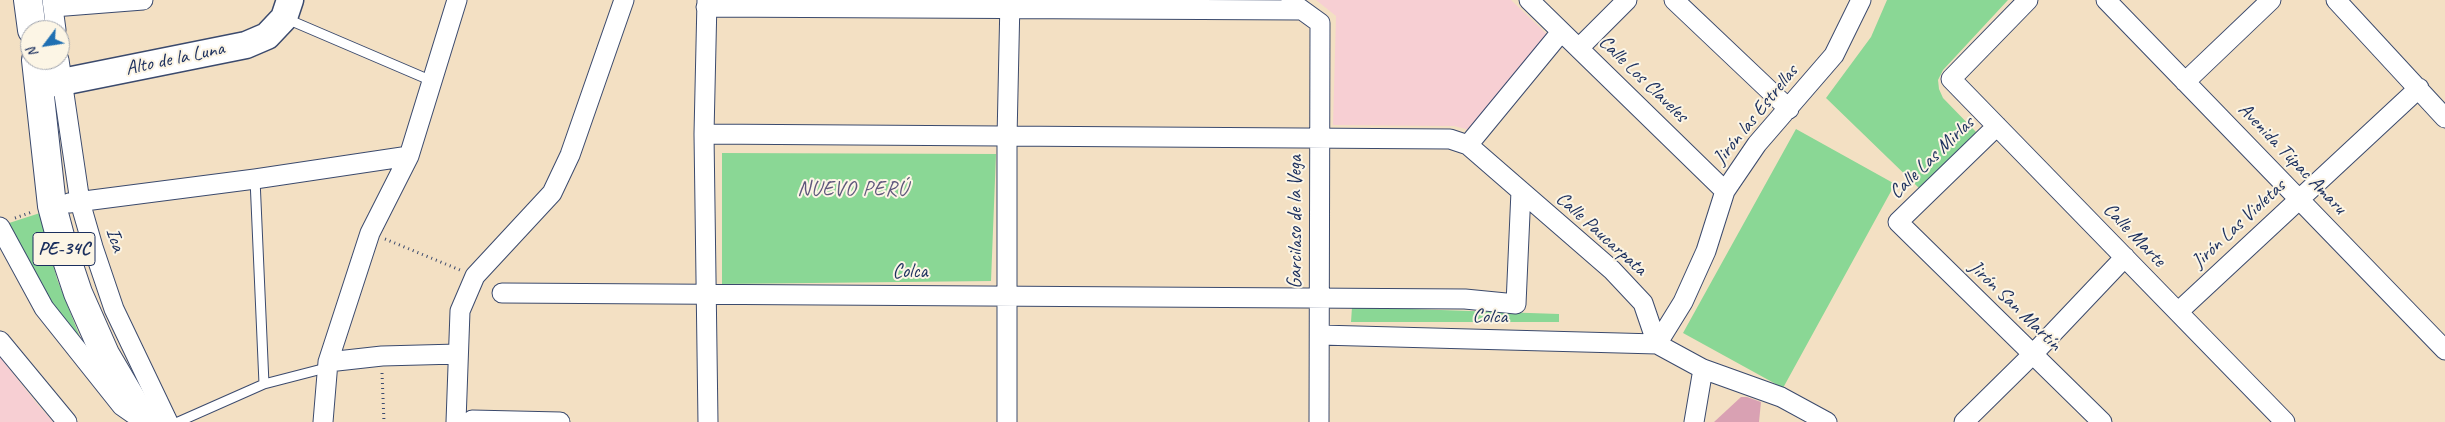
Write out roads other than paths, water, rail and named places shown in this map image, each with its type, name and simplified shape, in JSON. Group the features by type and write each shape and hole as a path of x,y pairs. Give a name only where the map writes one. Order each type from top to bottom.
{"main road":[{"path":"36,20 44,2"},
{"name":"Alto de la Luna","path":"49,72 246,45 267,36 287,9"},
{"name":"PE-34C","path":"49,72 52,206 78,293 105,354 152,421"}],"street":[{"path":"52,20 44,2 143,0"},
{"path":"323,422 327,365 370,233 409,156 457,0"},
{"path":"560,422 464,421 458,354 460,312 475,276 552,193 570,155 624,0"},
{"name":"Calle Los Claveles","path":"1528,0 1725,191"},
{"path":"1578,48 1627,0"},
{"path":"1674,0 1789,109"},
{"name":"Jirón las Estrellas","path":"1658,344 1683,302 1706,251 1725,191 1757,144 1834,55 1861,0"},
{"name":"Calle Marte","path":"2028,0 1951,79 2285,422"},
{"name":"Avenida Túpac Amaru","path":"2106,0 2445,350"},
{"path":"2185,82 2271,0"},
{"path":"2336,0 2445,118"},
{"path":"708,422 704,134 707,3 1295,5"},
{"path":"1007,422 1007,138 1010,4"},
{"name":"Garcilaso de la Vega","path":"1295,5 1320,23 1318,139 1319,422"},
{"path":"1468,145 1562,32"},
{"name":"Ica","path":"49,72 80,202 152,421"},
{"name":"Jirón Las Violetas","path":"2178,312 2419,88"},
{"name":"Calle Las Mirlas","path":"1898,222 1997,126"},
{"name":"Calle Paucarpata","path":"704,134 1007,138 1450,139 1468,145 1612,270 1643,303 1658,344"},
{"path":"52,206 409,156"},
{"name":"Colca","path":"502,293 1464,298 1516,304 1521,192"},
{"name":"Jirón San Martín","path":"1898,222 2102,422"},
{"path":"4,223 44,308 122,406 152,421"},
{"path":"1964,422 2033,354 2125,257"},
{"name":"Colca","path":"1320,335 1658,344"},
{"path":"0,341 67,422"},
{"path":"1658,344 1704,369 1781,397 1819,419"},
{"path":"327,365 382,356 458,354"},
{"path":"1694,422 1704,369"}],"lane":[{"path":"287,9 432,81"},
{"path":"255,179 264,384"},
{"path":"178,422 264,384 327,365"}],"district":[{"name":"NUEVO PERÚ","path":"853,189"}]}
